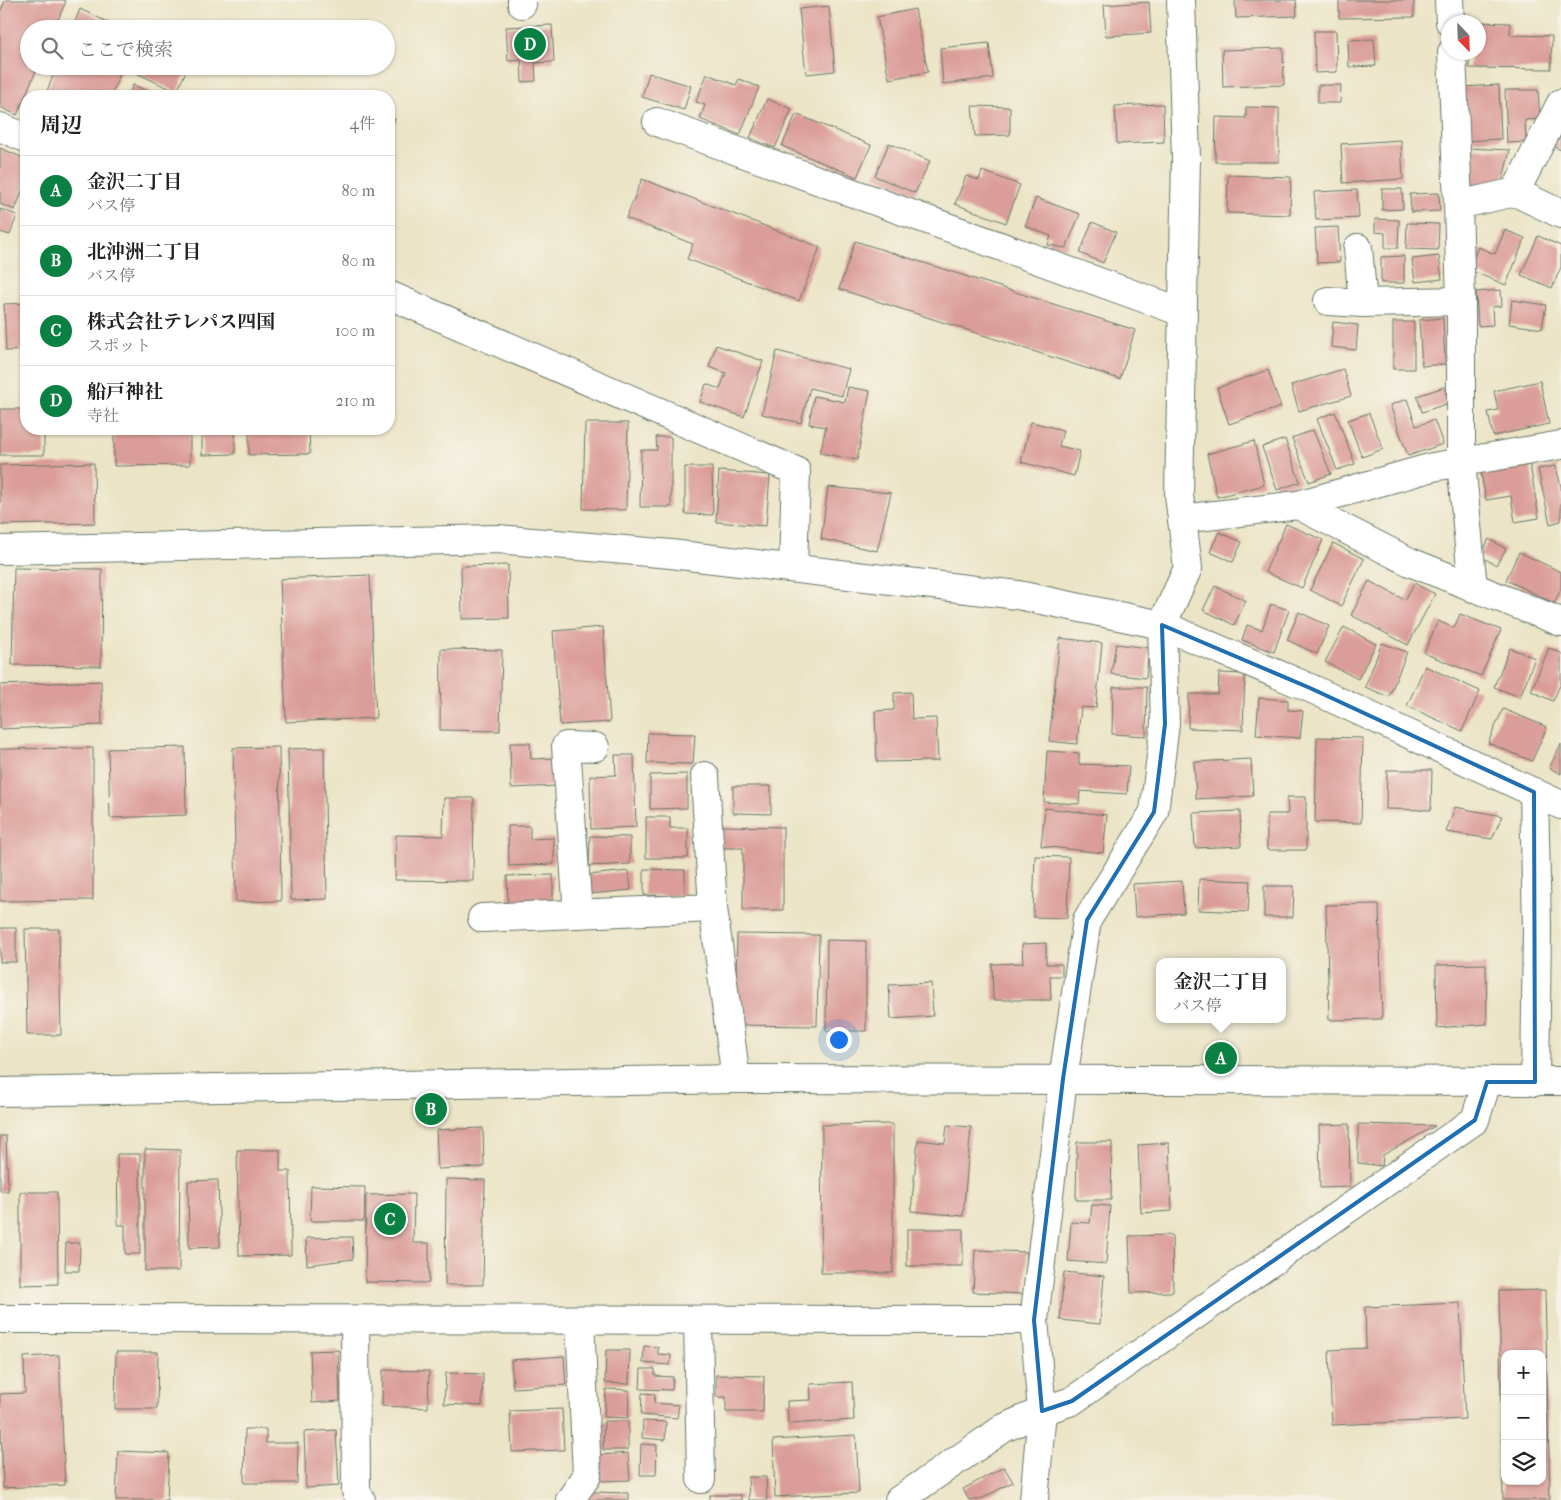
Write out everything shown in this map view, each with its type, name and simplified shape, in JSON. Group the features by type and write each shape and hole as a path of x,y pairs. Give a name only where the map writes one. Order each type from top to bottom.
{"street":[{"path":"1034,1500 1042,1411 1034,1320 1063,1079 1087,920 1154,812 1165,724 1162,625 1188,568 1179,495 1186,159 1181,0"},
{"path":"1450,0 1450,15"},
{"path":"1452,60 1461,302 1461,462 1473,588"},
{"path":"1515,192 1561,103"},
{"path":"657,122 1182,312"},
{"path":"0,126 20,135"},
{"path":"1458,205 1515,192 1561,214"},
{"path":"1358,248 1363,303"},
{"path":"395,298 796,471 793,568"},
{"path":"1328,301 1363,303 1461,302"},
{"path":"1182,519 1298,505 1433,467 1561,445"},
{"path":"1298,505 1410,562 1561,622"},
{"path":"0,550 498,540 672,554 1018,595 1162,625 1310,688 1561,805"},
{"path":"578,914 566,746 595,747"},
{"path":"705,776 713,908 736,1079"},
{"path":"0,1092 736,1079 1548,1081 1537,928 1534,792"},
{"path":"482,918 713,908"},
{"path":"899,1500 1004,1428 1042,1411 1072,1401 1475,1120 1487,1082"},
{"path":"0,1319 1034,1320"},
{"path":"355,1320 356,1491 360,1500"},
{"path":"570,1500 587,1476 580,1320"},
{"path":"698,1320 700,1482"}],"highlighted area":[{"path":"1162,625 1310,688 1534,792 1535,1082 1487,1082 1475,1120 1072,1401 1042,1411 1034,1320 1063,1079 1087,920 1154,812 1165,724"}],"building":[{"path":"5,0 66,1 58,20 20,20 20,75 34,75 28,90 20,90 20,108 17,115 0,107 0,13"},
{"path":"1235,0 1296,0 1297,16 1236,18"},
{"path":"1339,0 1414,0 1414,17 1339,18"},
{"path":"1149,2 1151,33 1106,36 1104,5"},
{"path":"829,6 835,71 806,74 799,9"},
{"path":"80,9 103,20 76,20"},
{"path":"915,9 928,72 889,79 877,17"},
{"path":"1486,22 1510,23 1510,35 1552,36 1551,69 1469,68 1470,60 1486,60"},
{"path":"552,25 554,62 535,63 536,81 522,82 521,60 508,61 506,27"},
{"path":"1314,31 1336,31 1337,72 1315,73"},
{"path":"1374,39 1376,66 1349,67 1348,40"},
{"path":"989,43 993,78 943,84 940,48"},
{"path":"1283,48 1284,85 1223,87 1222,50"},
{"path":"649,73 691,86 684,110 642,97"},
{"path":"707,74 736,85 739,79 759,87 740,135 700,119 705,105 696,102"},
{"path":"53,75 119,75 113,90 47,90"},
{"path":"141,75 184,75 178,90 173,90"},
{"path":"133,85 146,90 131,90"},
{"path":"1318,85 1341,85 1340,103 1318,103"},
{"path":"1499,85 1501,139 1463,141 1461,87"},
{"path":"1505,90 1538,90 1540,119 1525,120 1526,142 1507,143"},
{"path":"767,99 792,109 775,148 750,138"},
{"path":"1163,104 1164,142 1117,144 1115,106"},
{"path":"972,106 1010,107 1010,135 975,136"},
{"path":"1246,107 1279,108 1279,162 1215,162 1216,117 1246,118"},
{"path":"796,114 871,145 857,177 782,146"},
{"path":"1561,134 1561,150 1555,147"},
{"path":"1401,140 1403,179 1343,183 1341,144"},
{"path":"889,143 930,161 915,193 875,176"},
{"path":"0,148 20,156 20,197 15,210 0,204"},
{"path":"1467,148 1510,150 1502,183 1470,187"},
{"path":"982,171 1020,185 1006,223 955,204 966,176 979,180"},
{"path":"1228,175 1291,177 1290,215 1227,213"},
{"path":"642,179 820,247 799,301 687,259 693,244 626,218"},
{"path":"1382,189 1402,189 1403,209 1382,210"},
{"path":"1357,190 1359,218 1316,220 1314,192"},
{"path":"1439,193 1440,211 1411,212 1410,194"},
{"path":"1036,198 1080,214 1066,248 1048,245 1051,236 1025,226"},
{"path":"0,209 17,215 10,235 0,232"},
{"path":"1375,219 1399,220 1398,248 1385,248 1385,233 1375,232"},
{"path":"1092,222 1116,232 1103,263 1080,253"},
{"path":"1407,223 1439,224 1438,250 1406,249"},
{"path":"1338,227 1340,262 1317,263 1315,228"},
{"path":"1505,230 1525,238 1506,285 1469,270 1478,247 1495,254"},
{"path":"1538,236 1561,246 1561,267 1552,288 1521,275"},
{"path":"855,241 1135,330 1120,379 839,289"},
{"path":"1404,256 1404,283 1381,283 1381,257"},
{"path":"1439,256 1442,279 1415,282 1412,259"},
{"path":"1501,290 1502,306 1492,307 1493,325 1478,326 1476,292"},
{"path":"1512,300 1546,305 1542,329 1509,324"},
{"path":"20,303 20,350 6,351 4,304"},
{"path":"1443,318 1445,364 1422,366 1419,320"},
{"path":"1333,322 1358,325 1356,350 1331,347"},
{"path":"1393,322 1414,322 1414,369 1393,369"},
{"path":"716,345 763,361 744,417 700,402 706,384 720,389 726,373 709,367"},
{"path":"777,351 849,369 842,396 810,388 801,423 762,414"},
{"path":"1343,369 1351,396 1299,411 1291,385"},
{"path":"1268,370 1281,407 1229,424 1217,388"},
{"path":"1540,381 1549,424 1493,436 1488,412 1498,410 1494,391"},
{"path":"848,387 870,391 857,460 820,453 826,427 809,424 814,396 845,402"},
{"path":"1444,387 1449,403 1422,412 1417,396"},
{"path":"1407,399 1416,426 1434,420 1443,444 1408,456 1390,405"},
{"path":"0,409 20,409 20,435 44,435 44,455 0,455"},
{"path":"1335,412 1355,464 1337,470 1317,419"},
{"path":"1369,413 1383,449 1362,457 1348,420"},
{"path":"1031,422 1063,430 1059,446 1080,451 1074,476 1021,462"},
{"path":"585,423 628,423 626,510 583,509"},
{"path":"1313,430 1331,474 1309,482 1292,438"},
{"path":"114,435 190,435 190,465 114,466"},
{"path":"202,435 235,435 235,454 202,455"},
{"path":"249,435 309,435 310,454 249,455"},
{"path":"656,437 671,437 671,507 640,507 641,450 657,450"},
{"path":"1285,439 1300,482 1277,490 1262,447"},
{"path":"1254,441 1264,485 1217,497 1207,454"},
{"path":"94,463 95,523 0,525 0,465"},
{"path":"1530,465 1539,518 1515,522 1511,496 1486,500 1481,473"},
{"path":"1556,466 1561,487 1561,521 1550,524 1538,469"},
{"path":"685,467 712,467 713,515 685,514"},
{"path":"719,471 770,475 766,526 716,522"},
{"path":"828,487 891,493 877,551 821,539"},
{"path":"1286,524 1323,540 1302,588 1265,572"},
{"path":"1219,532 1242,542 1233,562 1210,552"},
{"path":"1489,539 1506,549 1496,565 1480,556"},
{"path":"1333,543 1364,559 1341,606 1310,590"},
{"path":"1519,552 1561,572 1561,589 1554,603 1506,580"},
{"path":"508,565 509,618 462,619 461,566"},
{"path":"14,568 102,569 101,666 12,665"},
{"path":"370,575 376,718 286,722 280,579"},
{"path":"1369,581 1405,600 1414,583 1435,594 1408,645 1351,615"},
{"path":"1215,586 1246,601 1234,625 1203,610"},
{"path":"1271,604 1289,610 1274,652 1242,640 1247,625 1262,630"},
{"path":"1299,612 1329,626 1317,654 1287,640"},
{"path":"1460,614 1501,630 1481,676 1424,653 1438,621 1454,628"},
{"path":"603,627 610,722 560,725 553,631"},
{"path":"1344,627 1376,644 1358,679 1325,662"},
{"path":"1060,638 1102,643 1096,708 1081,707 1077,744 1049,741"},
{"path":"1382,643 1407,652 1389,697 1365,687"},
{"path":"1116,644 1149,648 1146,678 1111,674"},
{"path":"1510,648 1535,658 1520,697 1494,687"},
{"path":"1549,648 1561,653 1561,683 1553,701 1531,691"},
{"path":"441,649 502,650 500,731 440,730"},
{"path":"1425,666 1480,691 1462,731 1407,706"},
{"path":"1219,673 1245,674 1243,730 1188,728 1189,694 1218,694"},
{"path":"101,681 102,725 0,729 0,685"},
{"path":"1113,687 1147,687 1146,736 1112,734"},
{"path":"911,692 912,719 936,718 938,761 877,762 875,711 894,710 894,693"},
{"path":"1259,698 1288,700 1288,710 1303,711 1300,738 1256,735"},
{"path":"1503,709 1547,727 1532,761 1488,743"},
{"path":"648,733 695,734 693,764 647,763"},
{"path":"1317,737 1363,738 1361,823 1315,822"},
{"path":"510,743 530,743 531,759 557,758 558,786 511,788"},
{"path":"1561,744 1561,774 1549,768"},
{"path":"185,747 186,815 110,818 108,749"},
{"path":"279,747 281,901 236,902 233,748"},
{"path":"93,748 93,900 0,901 0,749"},
{"path":"324,748 327,899 291,900 288,749"},
{"path":"1047,751 1079,753 1079,764 1129,766 1127,794 1080,791 1079,804 1044,802"},
{"path":"615,755 634,755 636,827 591,829 590,776 616,775"},
{"path":"1251,759 1253,796 1196,799 1194,762"},
{"path":"1387,770 1432,770 1431,810 1386,809"},
{"path":"687,774 687,808 650,809 650,775"},
{"path":"733,786 771,786 771,814 733,813"},
{"path":"1287,797 1306,797 1306,850 1267,850 1267,814 1288,814"},
{"path":"444,798 474,798 473,881 395,880 396,835 443,836"},
{"path":"1455,807 1502,816 1492,839 1446,832"},
{"path":"1045,808 1107,815 1103,853 1041,846"},
{"path":"1240,811 1241,846 1195,848 1193,813"},
{"path":"646,817 670,817 670,828 688,828 688,858 646,858"},
{"path":"508,826 530,826 530,839 554,838 554,864 509,866"},
{"path":"721,826 783,827 783,910 743,910 743,848 721,848"},
{"path":"590,836 630,837 630,864 589,866"},
{"path":"1035,856 1069,857 1067,918 1033,917"},
{"path":"644,869 685,870 685,896 644,895"},
{"path":"629,871 631,890 590,894 588,875"},
{"path":"553,875 553,903 508,904 507,876"},
{"path":"1199,879 1250,881 1248,912 1198,910"},
{"path":"1182,881 1184,913 1135,917 1133,884"},
{"path":"1264,886 1294,886 1293,917 1264,917"},
{"path":"1379,904 1382,1019 1329,1020 1326,905"},
{"path":"0,928 16,928 16,962 0,962"},
{"path":"25,929 59,929 61,1035 27,1035"},
{"path":"737,934 819,935 817,1026 735,1025"},
{"path":"827,940 866,941 866,1031 826,1031"},
{"path":"1046,943 1046,964 1062,964 1062,976 1050,976 1051,1000 993,1000 992,964 1023,963 1022,944"},
{"path":"1486,964 1487,1024 1437,1028 1436,965"},
{"path":"931,983 933,1016 891,1019 889,985"},
{"path":"893,1124 893,1273 821,1273 822,1125"},
{"path":"1349,1124 1350,1187 1320,1188 1319,1125"},
{"path":"1358,1124 1435,1126 1383,1155 1382,1166 1358,1163"},
{"path":"947,1125 971,1127 963,1216 911,1211 918,1140 945,1143"},
{"path":"483,1128 484,1167 438,1169 436,1130"},
{"path":"0,1136 6,1136 8,1191 0,1191"},
{"path":"1077,1142 1112,1142 1111,1200 1076,1200"},
{"path":"1169,1143 1172,1211 1141,1213 1138,1145"},
{"path":"145,1149 180,1150 179,1271 145,1271"},
{"path":"237,1150 280,1150 280,1171 290,1171 291,1255 239,1256"},
{"path":"117,1154 140,1154 140,1254 125,1254 125,1225 118,1225"},
{"path":"446,1179 485,1180 483,1285 445,1285"},
{"path":"218,1180 220,1247 189,1248 188,1181"},
{"path":"311,1186 365,1187 364,1221 310,1221"},
{"path":"20,1192 57,1192 58,1284 20,1285"},
{"path":"414,1194 413,1243 429,1243 429,1283 365,1282 366,1195"},
{"path":"1092,1205 1110,1206 1106,1264 1068,1261 1071,1222 1090,1223"},
{"path":"907,1229 963,1229 963,1266 907,1266"},
{"path":"1172,1235 1173,1292 1131,1293 1129,1236"},
{"path":"352,1237 353,1259 307,1265 306,1238"},
{"path":"66,1243 80,1243 79,1271 65,1271"},
{"path":"975,1250 1027,1252 1025,1294 973,1292"},
{"path":"1064,1272 1104,1276 1100,1324 1060,1320"},
{"path":"1545,1290 1550,1500 1503,1500 1503,1485 1546,1485 1546,1350 1501,1350 1501,1396 1499,1291"},
{"path":"1460,1303 1465,1419 1332,1425 1329,1350 1366,1348 1365,1307"},
{"path":"644,1346 658,1347 658,1354 671,1355 670,1365 643,1363"},
{"path":"338,1350 340,1401 312,1403 310,1351"},
{"path":"606,1350 630,1350 629,1384 605,1383"},
{"path":"116,1352 158,1352 157,1409 115,1409"},
{"path":"59,1355 65,1485 3,1488 0,1394 25,1393 24,1357"},
{"path":"564,1356 566,1385 513,1388 511,1360"},
{"path":"641,1369 655,1369 655,1376 673,1377 672,1390 640,1389"},
{"path":"383,1370 429,1371 428,1408 382,1406"},
{"path":"446,1373 483,1374 482,1406 444,1404"},
{"path":"716,1375 764,1376 763,1412 726,1412 726,1397 716,1397"},
{"path":"852,1382 854,1420 788,1424 787,1401 811,1400 810,1384"},
{"path":"606,1389 629,1390 628,1418 604,1417"},
{"path":"642,1393 655,1394 654,1403 679,1405 677,1418 641,1415"},
{"path":"562,1409 564,1450 512,1452 510,1411"},
{"path":"604,1421 628,1421 628,1450 603,1450"},
{"path":"643,1421 666,1422 665,1440 642,1438"},
{"path":"245,1429 266,1429 266,1443 298,1443 297,1483 244,1483"},
{"path":"336,1430 339,1486 306,1488 304,1432"},
{"path":"856,1435 859,1493 775,1497 773,1440"},
{"path":"641,1444 657,1445 656,1475 640,1475"},
{"path":"118,1451 169,1453 167,1500 116,1500"},
{"path":"628,1453 630,1480 602,1481 600,1455"},
{"path":"1004,1467 1013,1482 979,1500 969,1500 963,1489"},
{"path":"748,1477 766,1477 767,1500 749,1500"},
{"path":"591,1492 628,1493 628,1500 585,1500"},
{"path":"710,1495 741,1495 741,1500 710,1500"}],"place":[{"name":"船戸神社","path":"530,44"},
{"name":"金沢二丁目","path":"1221,1058"},
{"name":"北沖洲二丁目","path":"431,1109"},
{"name":"株式会社テレパス四国","path":"390,1219"}]}
